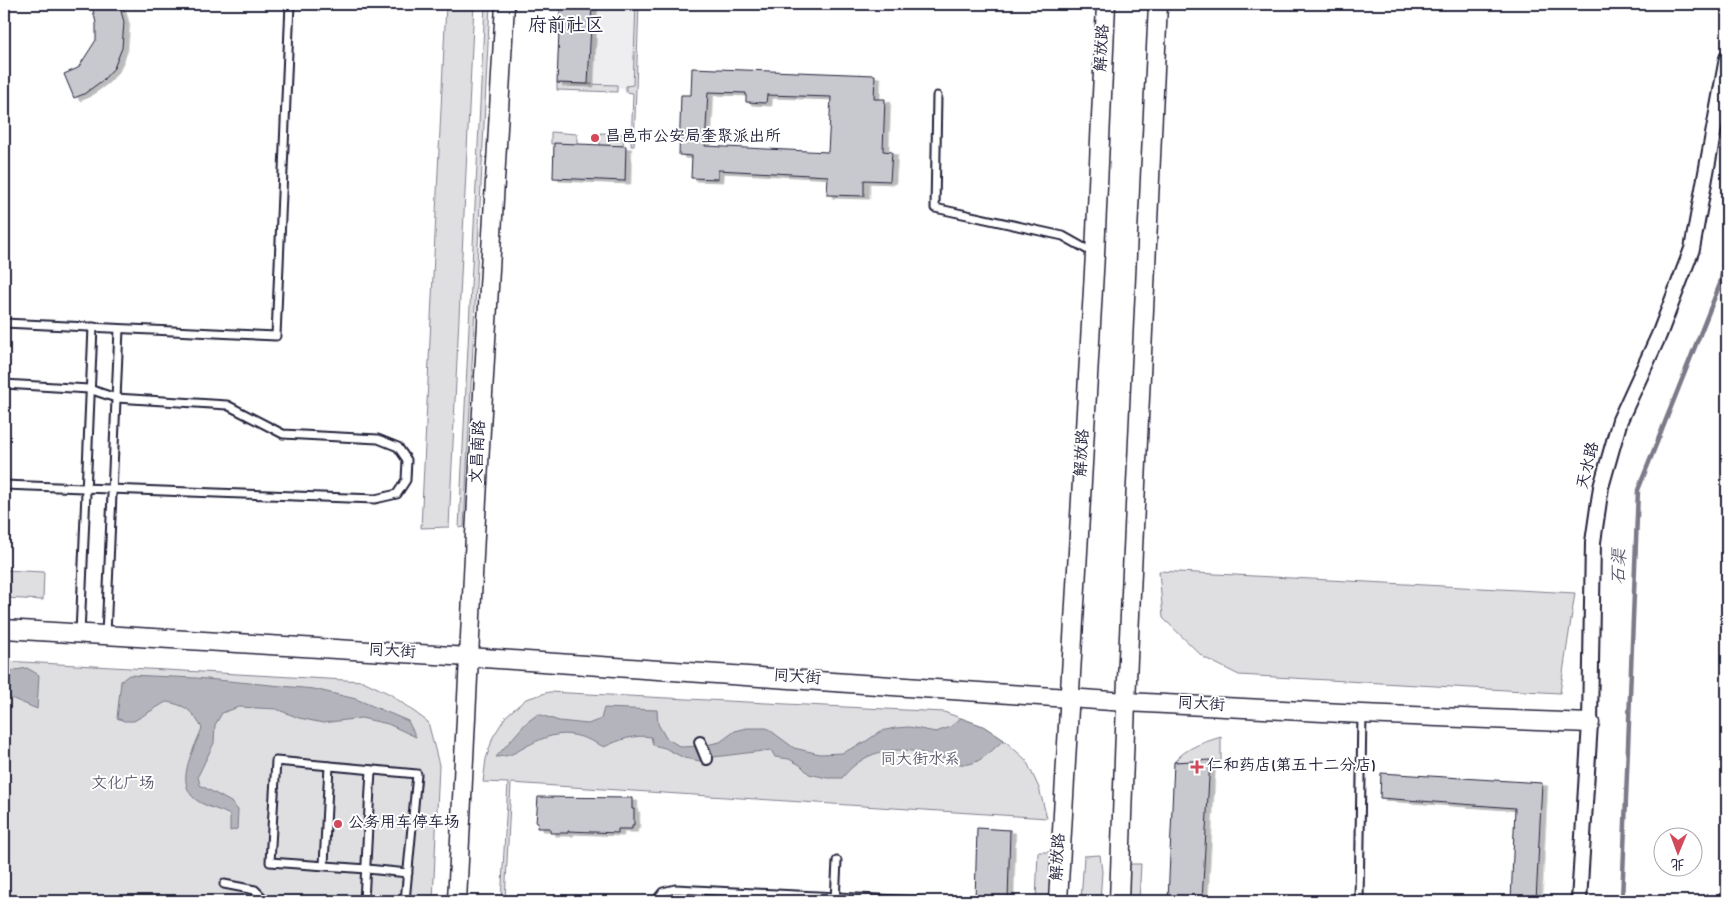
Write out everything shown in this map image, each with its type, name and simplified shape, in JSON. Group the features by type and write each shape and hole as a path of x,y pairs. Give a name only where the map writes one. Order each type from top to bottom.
{"street":[{"name":"文昌南路","path":"457,901 505,4"},
{"name":"解放路","path":"1058,901 1095,254 1106,4"},
{"path":"1119,901 1126,702 1158,4"},
{"name":"天水路","path":"1579,901 1590,723 1593,542 1601,487 1620,420 1659,335 1692,248 1727,58"},
{"name":"同大街","path":"4,630 470,657 1126,702 1590,723"},
{"path":"700,742 707,759"}],"lane":[{"path":"4,323 276,336 290,4"},
{"path":"937,96 935,208 1063,236 1095,254"},
{"path":"80,634 94,327"},
{"path":"106,636 119,329"},
{"path":"4,384 91,389 116,398 227,405 283,434 378,439 398,447 407,460 406,480 397,494 375,499 4,485"},
{"path":"1359,901 1362,714"},
{"path":"405,901 408,873 416,774 276,761 270,862 408,873"},
{"path":"324,865 329,766"},
{"path":"364,901 371,770"},
{"path":"835,899 837,861"},
{"path":"224,884 255,890 266,901"},
{"path":"656,901 663,892 675,889 835,899 919,901"}],"shaded area":[{"path":"560,4 639,4 636,89 557,87"},
{"path":"27,668 39,675 37,709 4,695 4,672"},
{"path":"129,675 196,678 314,689 356,699 408,721 416,737 388,724 361,718 323,723 299,718 276,709 239,707 222,713 215,725 214,743 198,776 200,785 231,802 238,810 237,829 230,831 230,815 201,803 192,796 187,788 187,768 202,728 188,710 179,705 166,702 134,721 124,721 117,718 121,681"},
{"path":"604,708 657,710 658,724 666,738 681,747 701,746 720,742 735,731 747,728 767,728 794,748 820,754 842,753 865,742 881,731 909,727 936,732 950,727 961,718 983,726 1004,740 983,758 969,764 956,763 922,753 897,750 885,751 873,754 862,760 842,778 827,778 809,774 800,765 789,759 775,757 771,750 714,757 700,761 684,758 665,748 653,745 651,737 645,736 627,738 604,747 583,737 564,734 556,735 536,741 511,754 496,757 526,723 538,714 559,721 588,724 601,719"}],"green space":[{"path":"446,4 474,4 449,527 421,528"},
{"path":"485,4 490,4 464,527 459,528"},
{"path":"636,4 639,4 634,146 631,146 633,93 626,92 626,86 633,85"},
{"path":"557,83 617,85 617,92 557,90"},
{"path":"551,132 577,134 577,144 551,144"},
{"path":"600,133 624,134 623,146 600,145"},
{"path":"4,570 44,572 43,600 4,598"},
{"path":"1159,571 1575,593 1560,693 1239,675 1203,657 1163,618"},
{"name":"文化广场","path":"4,661 363,681 390,694 428,722 439,765 433,901 4,901"},
{"name":"同大街水系","path":"549,692 944,712 983,726 1004,740 1026,760 1039,788 1047,818 511,783 505,901 501,901 508,783 483,782 486,759 493,737 506,716 526,699"},
{"path":"1221,737 1221,761 1174,762 1190,749"},
{"path":"1038,852 1051,852 1049,901 1036,901"},
{"path":"1100,855 1102,872 1100,901 1081,901 1084,856"},
{"path":"1130,864 1141,864 1139,901 1128,901"}],"building":[{"path":"119,4 124,22 122,48 114,68 103,80 84,94 74,98 64,74 78,68 96,40 96,23 92,6"},
{"path":"560,4 592,4 588,84 557,83"},
{"path":"692,68 875,75 874,99 885,99 883,151 892,152 890,181 864,180 864,196 827,195 828,176 718,170 718,179 691,178 692,156 679,155 681,95 691,95","holes":["708,92 746,93 746,102 766,103 767,95 831,97 828,152 705,146"]},
{"path":"554,143 626,146 625,181 553,178"},
{"path":"1210,760 1202,901 1168,901 1174,762"},
{"path":"1381,773 1542,783 1536,901 1511,901 1515,808 1380,798"},
{"path":"538,797 632,798 634,825 632,825 632,829 618,829 618,833 568,831 568,833 550,833 550,828 537,828"},
{"path":"977,828 1010,830 1008,901 975,901"}],"waterway":[{"name":"石渠","path":"1622,901 1638,490 1720,284 1727,250"}],"place":[{"name":"昌邑市公安局奎聚派出所","path":"595,138"},
{"name":"仁和药店(第五十二分店)","path":"1197,767"},
{"name":"公务用车停车场","path":"338,824"}],"district":[{"name":"府前社区","path":"566,27"}]}
